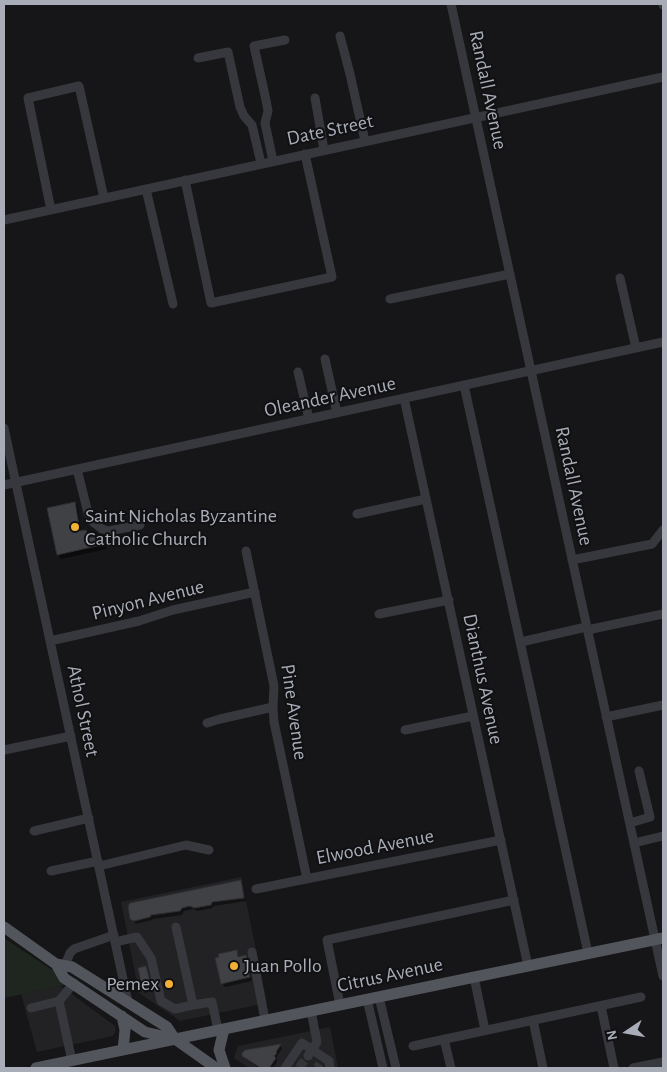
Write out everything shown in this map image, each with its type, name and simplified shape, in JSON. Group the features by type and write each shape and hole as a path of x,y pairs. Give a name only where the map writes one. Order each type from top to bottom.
{"main road":[{"path":"4,927 60,964 72,966 167,1027 175,1039 216,1068"},
{"name":"Citrus Avenue","path":"36,1068 75,1063 122,1050 659,939"},
{"path":"60,964 64,978 145,1032 175,1039"},
{"path":"122,1016 125,1030 122,1050"},
{"path":"221,1029 219,1050 225,1068"}],"street":[{"name":"Randall Avenue","path":"451,4 634,843 659,939 663,976"},
{"path":"340,36 364,141"},
{"path":"272,161 265,123 268,111 254,46 285,40"},
{"path":"198,58 228,52 240,107 244,116 252,125 261,163"},
{"name":"Date Street","path":"4,220 663,77"},
{"path":"52,210 28,98 79,86 104,198"},
{"path":"315,98 324,150"},
{"path":"185,180 211,303 332,277 305,154"},
{"path":"146,189 173,304"},
{"path":"390,299 510,274"},
{"path":"620,278 636,348"},
{"name":"Oleander Avenue","path":"4,485 663,342"},
{"path":"325,360 336,413"},
{"path":"298,372 309,419"},
{"path":"464,385 588,953"},
{"name":"Dianthus Avenue","path":"404,398 528,966"},
{"name":"Athol Street","path":"4,428 128,1002"},
{"path":"77,469 92,522 102,529 109,531 140,524"},
{"path":"357,514 426,499"},
{"path":"572,560 652,544 663,530"},
{"name":"Pine Avenue","path":"246,551 274,686 274,722 307,879"},
{"name":"Pinyon Avenue","path":"50,641 139,621 173,610 255,592"},
{"path":"379,614 448,600"},
{"path":"520,642 663,614"},
{"path":"606,717 663,705"},
{"path":"207,724 220,719 273,708"},
{"path":"405,730 473,716"},
{"path":"4,750 70,736"},
{"path":"630,823 650,818 639,771"},
{"path":"34,831 88,818"},
{"path":"634,843 663,836"},
{"name":"Elwood Avenue","path":"256,889 500,840"},
{"path":"51,871 186,845 209,850"},
{"path":"340,1005 327,940 514,900"},
{"path":"176,927 193,1005"},
{"path":"60,964 74,949 115,939 137,937 151,958 161,1001 175,1008 212,1002 221,1029"},
{"path":"252,952 265,1020"},
{"path":"474,977 484,1030"},
{"path":"31,1008 59,1001 74,983"},
{"path":"379,997 396,1068"},
{"path":"413,1046 641,997"},
{"path":"367,999 383,1068"},
{"path":"59,1001 75,1063"},
{"path":"601,1006 614,1068"},
{"path":"310,1053 317,1042 311,1011"},
{"path":"533,1020 543,1068"},
{"path":"444,1039 451,1068"},
{"path":"285,1068 302,1043 310,1053 322,1061 329,1061 330,1068"},
{"path":"633,1068 663,1062"}],"shaded area":[{"path":"241,877 267,1003 180,1021 139,993 121,902"},
{"path":"4,938 58,974 65,985 4,998"},
{"path":"61,986 115,1026 116,1030 113,1036 37,1052 21,994"},
{"path":"330,1027 338,1068 249,1068 234,1058 238,1046"}],"building":[{"path":"75,502 80,531 86,530 88,538 103,536 105,544 57,555 47,508"},
{"path":"241,880 244,898 212,902 211,905 194,908 190,906 182,908 180,911 151,915 150,917 134,921 130,919 128,906 130,903"},
{"name":"Juan Pollo","path":"237,950 238,957 246,955 250,977 221,984 215,958 219,957 218,954"},
{"path":"146,966 152,989 143,991 138,968"},
{"path":"281,1044 274,1056 276,1058 269,1068 261,1068 242,1056 245,1050"}],"tunnel":[{"path":"299,1068 308,1056"},
{"path":"317,1068 320,1064"}],"place":[{"name":"Saint Nicholas Byzantine Catholic Church","path":"75,527"},
{"name":"Juan Pollo","path":"234,966"},
{"name":"Pemex","path":"169,984"}]}
